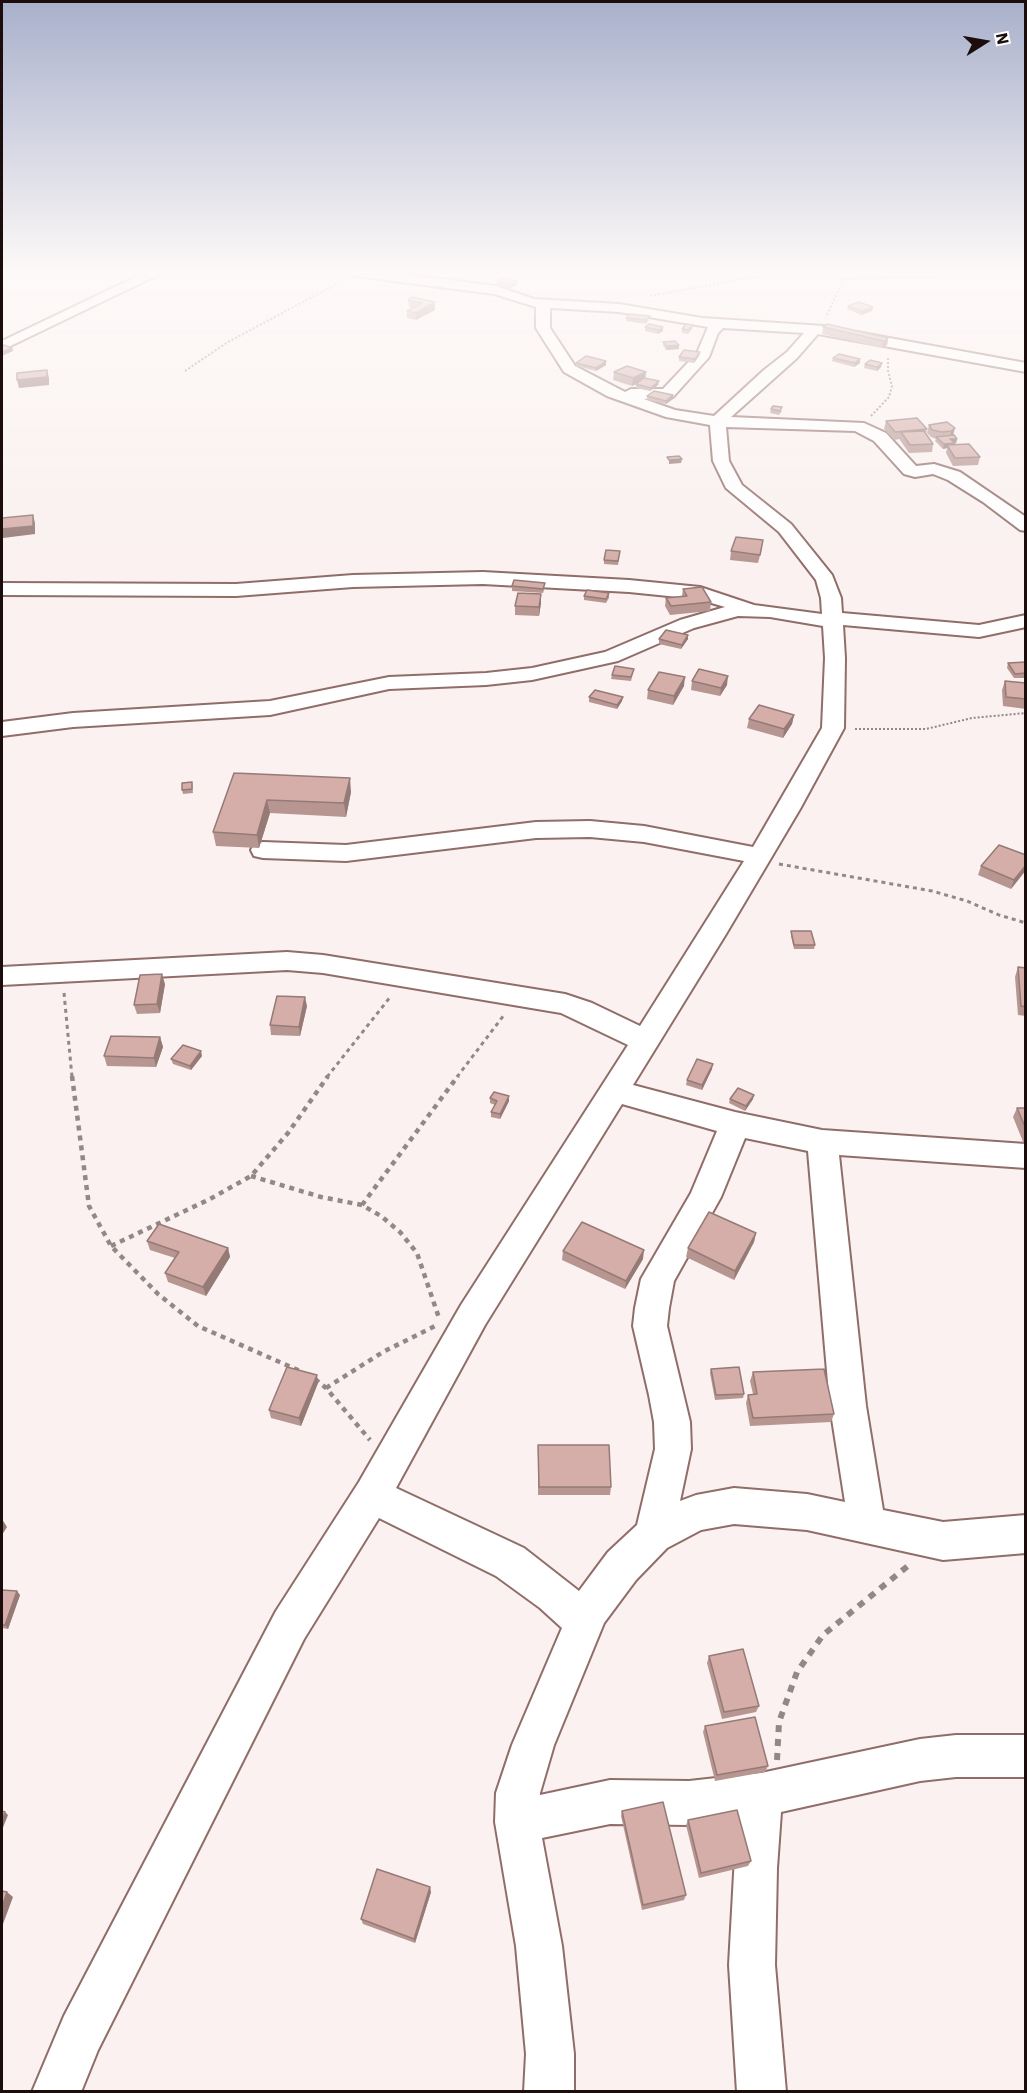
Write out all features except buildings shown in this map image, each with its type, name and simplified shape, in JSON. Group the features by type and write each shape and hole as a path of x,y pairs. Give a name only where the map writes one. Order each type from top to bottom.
{"street":[{"path":"570,370 613,393 672,414 718,423 858,426 880,437 912,471 934,469 954,476 989,498 1026,526"},
{"path":"613,393 667,394 690,370"},
{"path":"718,423 773,370"},
{"path":"56,2091 87,2022 290,1625 372,1495 473,1315 572,1155 616,1091 758,858 833,728 835,658 831,598 825,579 816,564 785,528 735,488 721,461 718,423"},
{"path":"2,589 236,590 353,581 483,578 629,586 700,593 752,609"},
{"path":"2,729 73,720 270,708 389,683 486,679 532,674 611,657 707,617 730,611 752,609 832,620 979,631 1026,621"},
{"path":"263,850 346,853 536,830 590,829 644,834 758,858"},
{"path":"2,976 63,971 287,962 364,969 519,994 582,1010 645,1041"},
{"path":"616,1091 735,1124 822,1142 1026,1156"},
{"path":"654,1535 673,1449 672,1422 667,1395 650,1326 652,1308 658,1279 705,1197 735,1124"},
{"path":"822,1142 848,1406 867,1525"},
{"path":"372,1495 510,1562 554,1594 584,1622"},
{"path":"549,2091 550,2054 539,1946 517,1822 518,1793 533,1745 584,1622 590,1609 622,1566 654,1535 696,1514 734,1506 807,1512 940,1540 1026,1534"},
{"path":"517,1822 610,1802 689,1803 768,1794 920,1760 956,1756 1026,1756"},
{"path":"762,2091 752,1965 755,1868 768,1794"}],"path":[{"path":"858,426 877,411 888,397 892,386 888,370"},
{"path":"833,728 911,730 972,718 1026,713"},
{"path":"758,858 932,891 967,901 999,915 1026,923"},
{"path":"63,971 71,1072 89,1206 111,1246 158,1294 198,1326 310,1376 326,1388 390,1463"},
{"path":"111,1246 200,1205 251,1176 288,1133 345,1052 407,976"},
{"path":"362,1205 519,994"},
{"path":"251,1176 321,1197 362,1205 381,1216 400,1232 417,1253 441,1324 383,1352 326,1388"},
{"path":"768,1794 779,1722 797,1672 823,1635 940,1540"}]}
